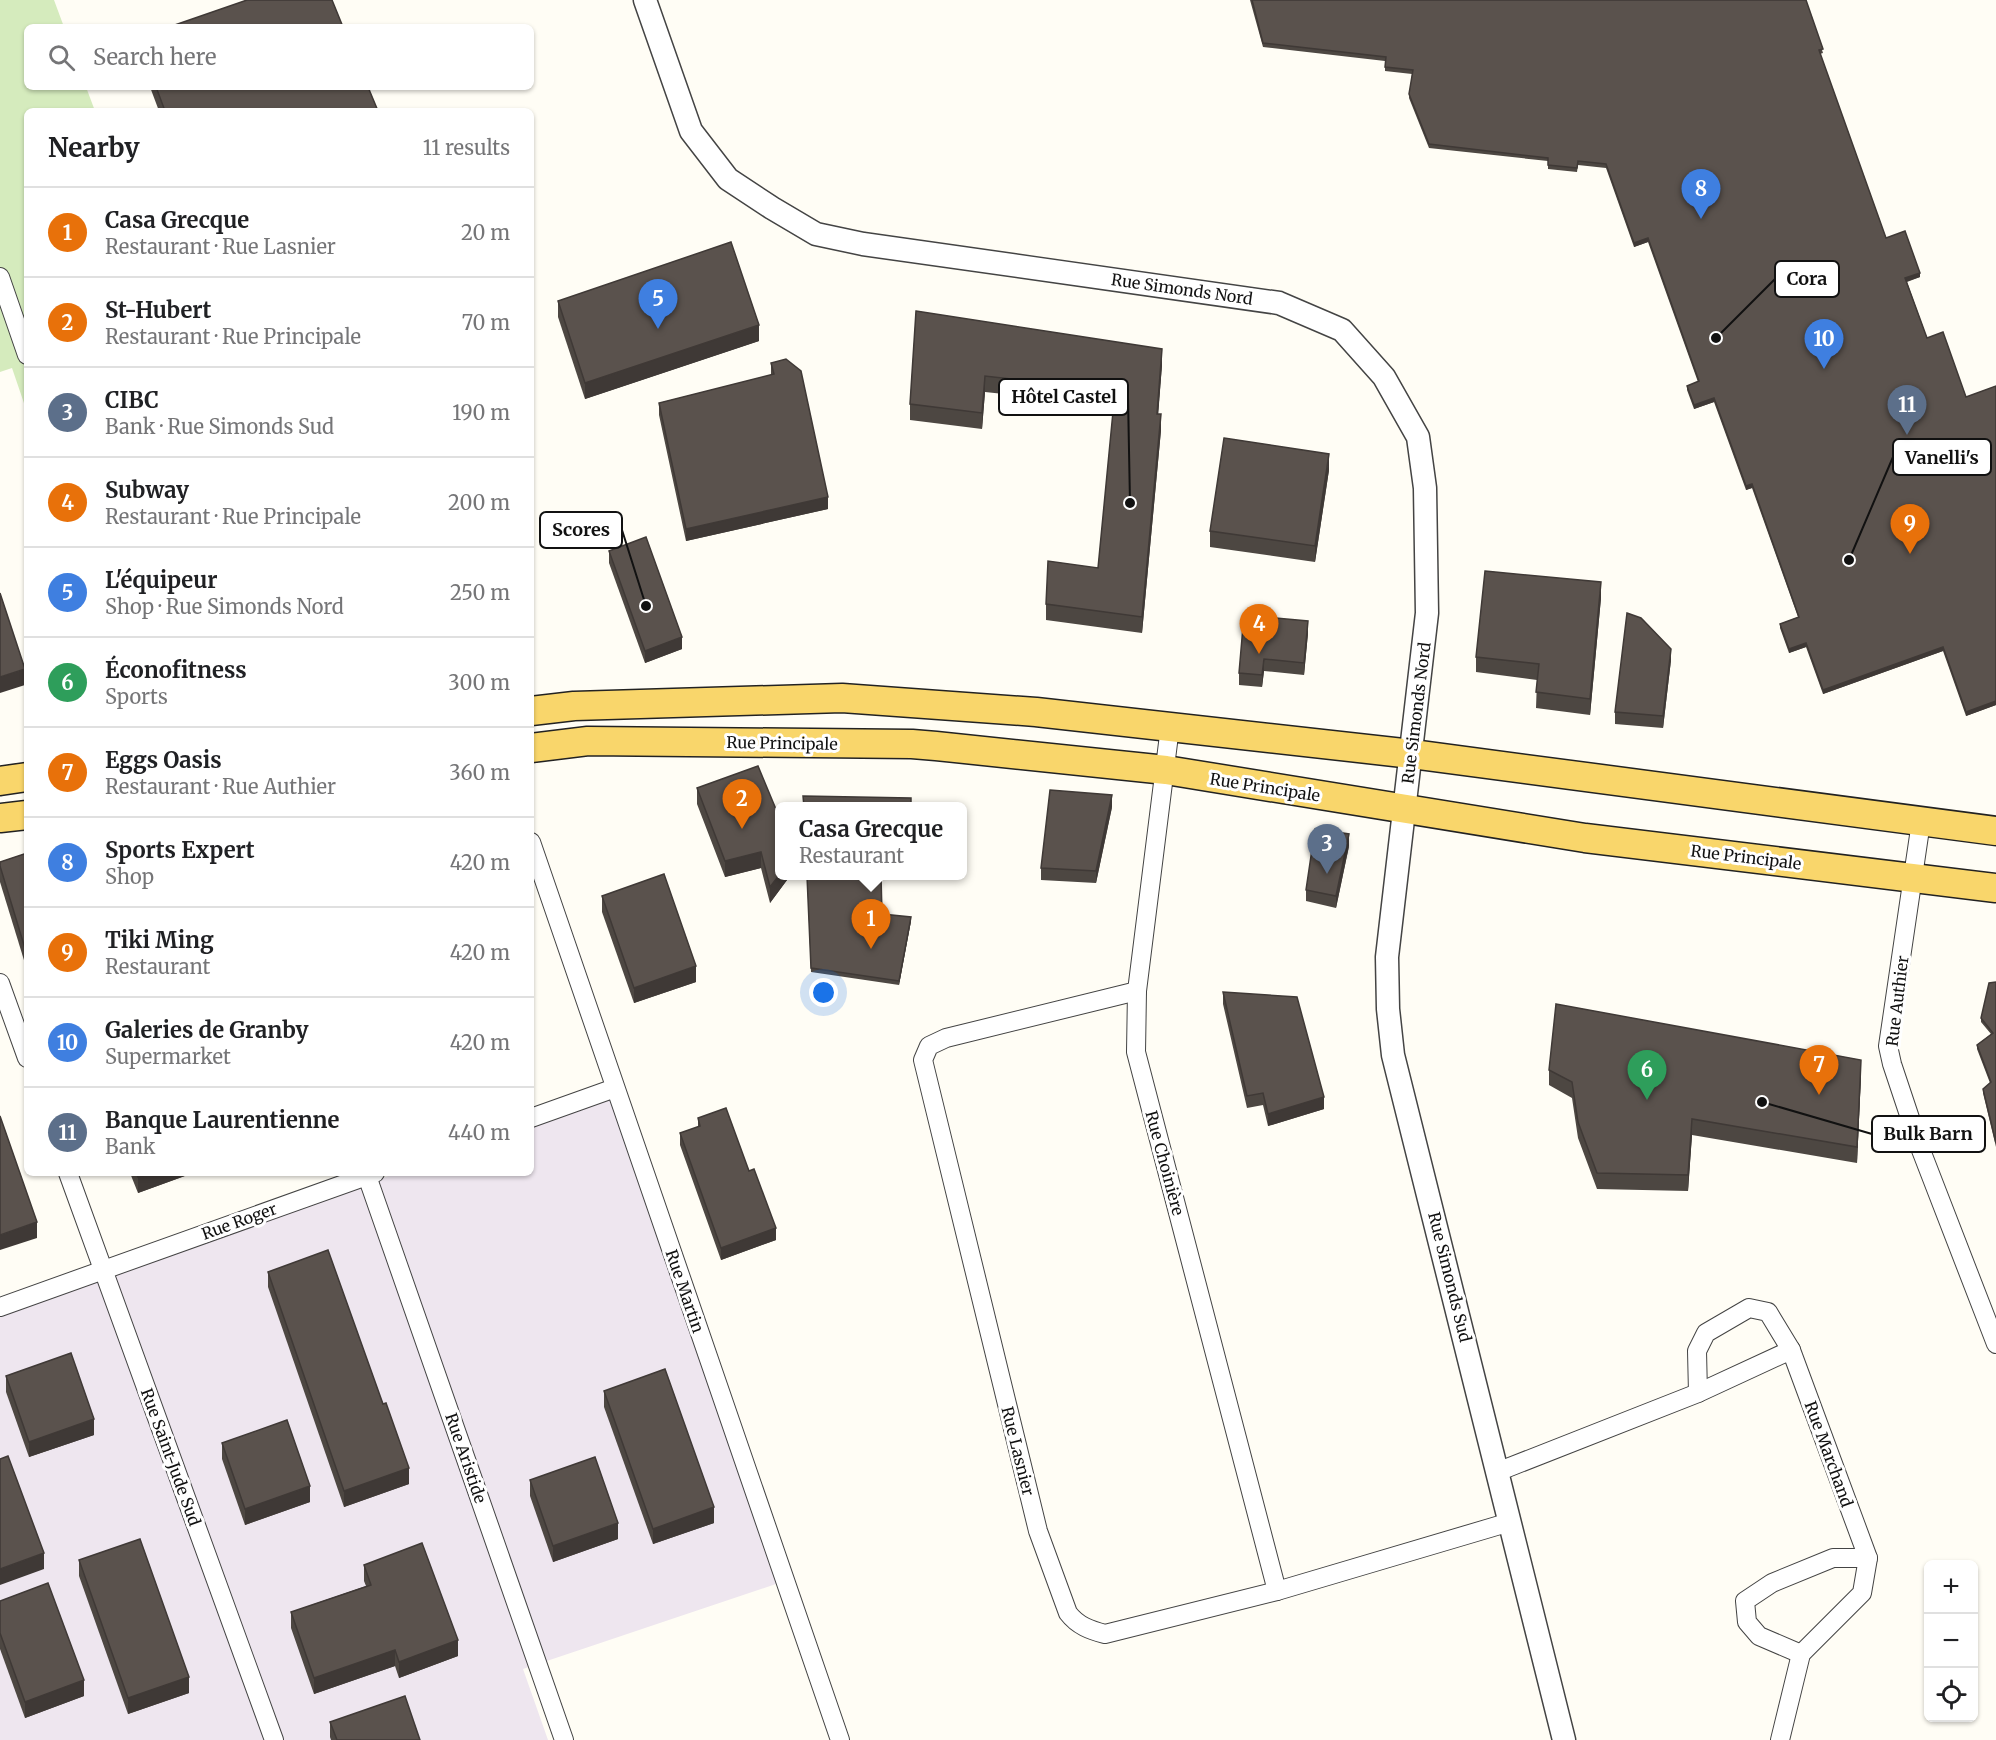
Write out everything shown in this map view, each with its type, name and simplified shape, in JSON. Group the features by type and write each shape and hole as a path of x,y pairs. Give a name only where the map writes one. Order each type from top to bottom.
{"main road":[{"path":"534,711 574,706 842,698 1036,712 1412,754 1996,831"},
{"name":"Rue Principale","path":"534,748 588,741 912,744 1166,770 1594,839 1996,888"},
{"path":"0,781 24,777"},
{"path":"0,818 24,815"}],"street":[{"name":"Rue Simonds Nord","path":"645,0 691,131 728,179 816,234 862,244 1279,303 1342,330 1384,377 1418,437 1425,488 1427,613 1404,809"},
{"path":"0,277 24,346"},
{"name":"Rue Choinière","path":"1170,727 1137,991 1136,1052 1277,1591"},
{"name":"Rue Simonds Sud","path":"1404,809 1387,957 1388,1009 1393,1055 1564,1740"},
{"name":"Rue Authier","path":"1922,822 1888,1046 1919,1145 1996,1344"},
{"name":"Rue Martin","path":"534,851 840,1740"},
{"path":"0,983 24,1050"},
{"name":"Rue Lasnier","path":"1137,991 946,1038 929,1046 923,1060 1038,1531 1068,1613 1075,1622 1105,1634 1277,1591 1510,1522"},
{"path":"534,1117 615,1088"},
{"name":"Rue Saint-Jude Sud","path":"69,1176 274,1740"},
{"name":"Rue Roger","path":"0,1307 365,1176"},
{"name":"Rue Aristide","path":"372,1176 564,1740"},
{"name":"Rue Marchand","path":"1698,1393 1697,1350 1706,1333 1749,1308 1768,1312 1791,1350 1868,1558"},
{"path":"1497,1472 1698,1393 1791,1350"},
{"path":"1780,1740 1801,1654 1862,1593 1868,1558 1833,1558 1773,1582 1745,1601 1747,1622 1759,1636 1801,1654"}],"shaded area":[{"path":"613,1098 776,1584 523,1669 548,1740 0,1740 0,1310 388,1176 534,1176 534,1126"}],"green space":[{"path":"0,0 54,0 63,24 24,24 24,90 87,90 94,108 24,108 24,403 12,368 0,372"}],"building":[{"path":"247,0 332,0 342,24 178,24"},
{"path":"1252,0 1806,0 1823,49 1819,50 1886,238 1905,231 1920,273 1905,278 1927,338 1943,332 1966,397 1996,386 1996,701 1966,712 1943,647 1823,690 1806,643 1789,649 1780,624 1799,617 1752,484 1746,486 1714,398 1694,405 1687,386 1699,381 1648,238 1634,243 1606,164 1578,161 1577,168 1548,165 1548,158 1429,144 1409,94 1413,70 1385,67 1386,57 1263,43"},
{"path":"157,90 369,90 377,108 164,108"},
{"path":"731,242 759,325 585,383 558,301"},
{"path":"916,311 1162,349 1157,414 1161,414 1142,617 1046,604 1048,561 1098,568 1115,391 985,376 982,413 910,404"},
{"path":"786,359 801,371 828,497 686,529 659,403 774,374 771,363"},
{"path":"1224,438 1329,454 1315,546 1210,531"},
{"path":"646,537 682,637 645,651 609,551"},
{"path":"1485,571 1601,582 1590,699 1536,692 1539,664 1476,657"},
{"path":"0,593 24,669 0,677"},
{"path":"1627,613 1641,618 1671,649 1663,716 1615,712"},
{"path":"1244,615 1308,621 1304,663 1264,659 1262,675 1239,673"},
{"path":"758,766 775,807 775,880 770,887 761,852 725,861 697,788"},
{"path":"1050,790 1112,795 1096,871 1041,868"},
{"path":"803,796 911,798 911,802 804,802"},
{"path":"1315,829 1349,834 1336,896 1306,890"},
{"path":"24,854 24,945 0,866 0,862"},
{"path":"664,874 696,966 634,988 602,896"},
{"path":"807,880 881,880 882,914 911,917 899,981 811,968"},
{"path":"1996,982 1996,1143 1983,1089 1991,1082 1977,1045 1993,1033 1981,1018 1989,983"},
{"path":"1223,992 1297,997 1324,1097 1268,1114 1263,1093 1247,1096"},
{"path":"1556,1004 1861,1060 1857,1147 1692,1119 1688,1175 1597,1173 1578,1122 1572,1082 1549,1070"},
{"path":"726,1108 749,1171 754,1169 776,1228 721,1248 680,1133 700,1126 698,1118"},
{"path":"0,1116 37,1222 0,1235"},
{"path":"328,1250 383,1404 386,1403 409,1468 344,1491 268,1272"},
{"path":"71,1353 94,1419 29,1442 6,1376"},
{"path":"665,1369 714,1507 653,1529 604,1391"},
{"path":"287,1420 310,1486 245,1509 222,1443"},
{"path":"8,1456 44,1553 0,1569 0,1459"},
{"path":"595,1457 618,1523 553,1546 530,1480"},
{"path":"140,1539 189,1677 128,1698 79,1560"},
{"path":"422,1543 458,1640 399,1662 395,1650 314,1678 291,1612 371,1585 364,1565"},
{"path":"48,1583 84,1680 25,1702 0,1633 0,1601"},
{"path":"405,1696 420,1740 337,1740 330,1722"}],"place":[{"name":"Sports Expert","path":"1701,219"},
{"name":"L'équipeur","path":"658,329"},
{"name":"Cora","path":"1716,338"},
{"name":"Galeries de Granby","path":"1824,369"},
{"name":"Banque Laurentienne","path":"1907,435"},
{"name":"Hôtel Castel","path":"1130,503"},
{"name":"Tiki Ming","path":"1910,554"},
{"name":"Vanelli's","path":"1849,560"},
{"name":"Scores","path":"646,606"},
{"name":"Subway","path":"1259,654"},
{"name":"St-Hubert","path":"742,829"},
{"name":"CIBC","path":"1327,874"},
{"name":"Casa Grecque","path":"871,949"},
{"name":"Eggs Oasis","path":"1819,1095"},
{"name":"Éconofitness","path":"1647,1100"},
{"name":"Bulk Barn","path":"1762,1102"}]}
